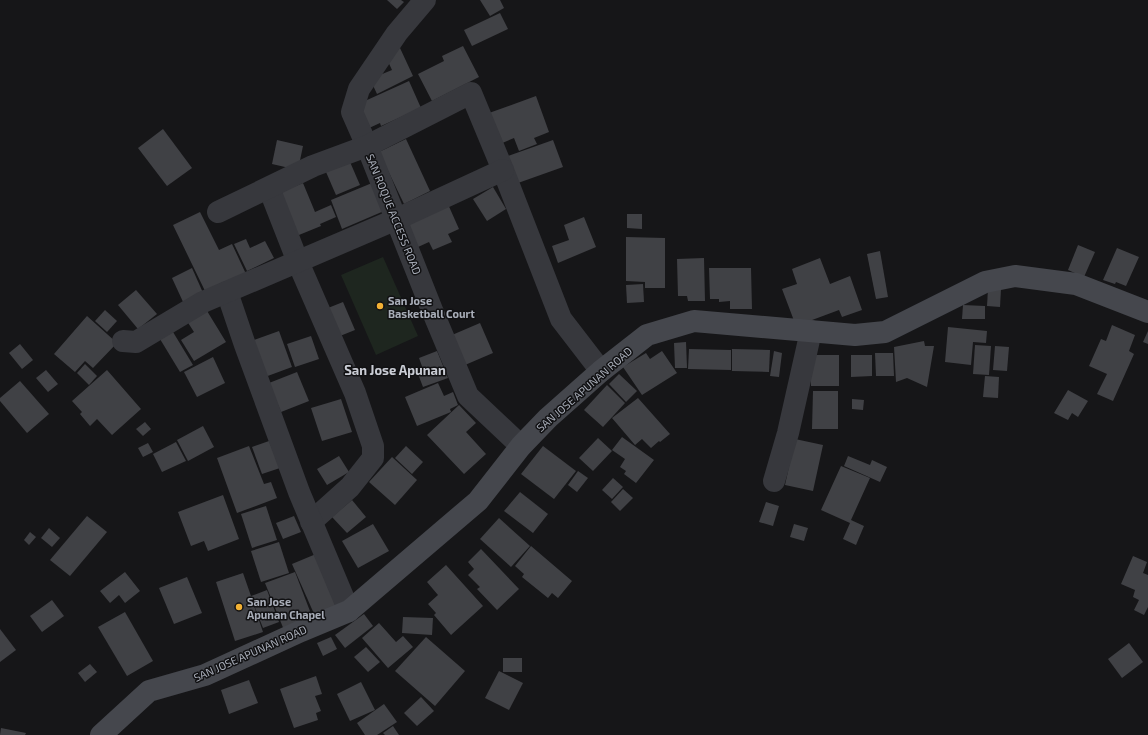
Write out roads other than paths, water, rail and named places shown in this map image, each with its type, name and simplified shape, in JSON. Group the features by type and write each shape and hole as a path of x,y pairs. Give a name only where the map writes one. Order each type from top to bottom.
{"street":[{"name":"SAN ROQUE ACCESS ROAD","path":"425,0 397,33 359,89 352,112 468,396 521,446"},
{"path":"218,212 313,166 367,146 471,93 503,170 561,319 602,371"},
{"path":"123,341 136,342 203,302 396,219 503,170"},
{"path":"269,188 298,262 354,393 373,446 373,458 350,487 311,522"},
{"name":"SAN JOSE APUNAN ROAD","path":"101,735 149,691 205,675 349,610 478,501 521,446 548,418 602,371 647,335 694,321 856,335 885,332 985,282 1015,276 1076,284 1148,312"},
{"path":"227,292 245,345 311,522 349,610"},
{"path":"774,481 788,433 811,331"}],"place":[{"name":"San Jose Basketball Court","path":"380,306"},
{"name":"San Jose Apunan Chapel","path":"239,607"}],"district":[{"name":"San Jose Apunan","path":"395,370"}]}
